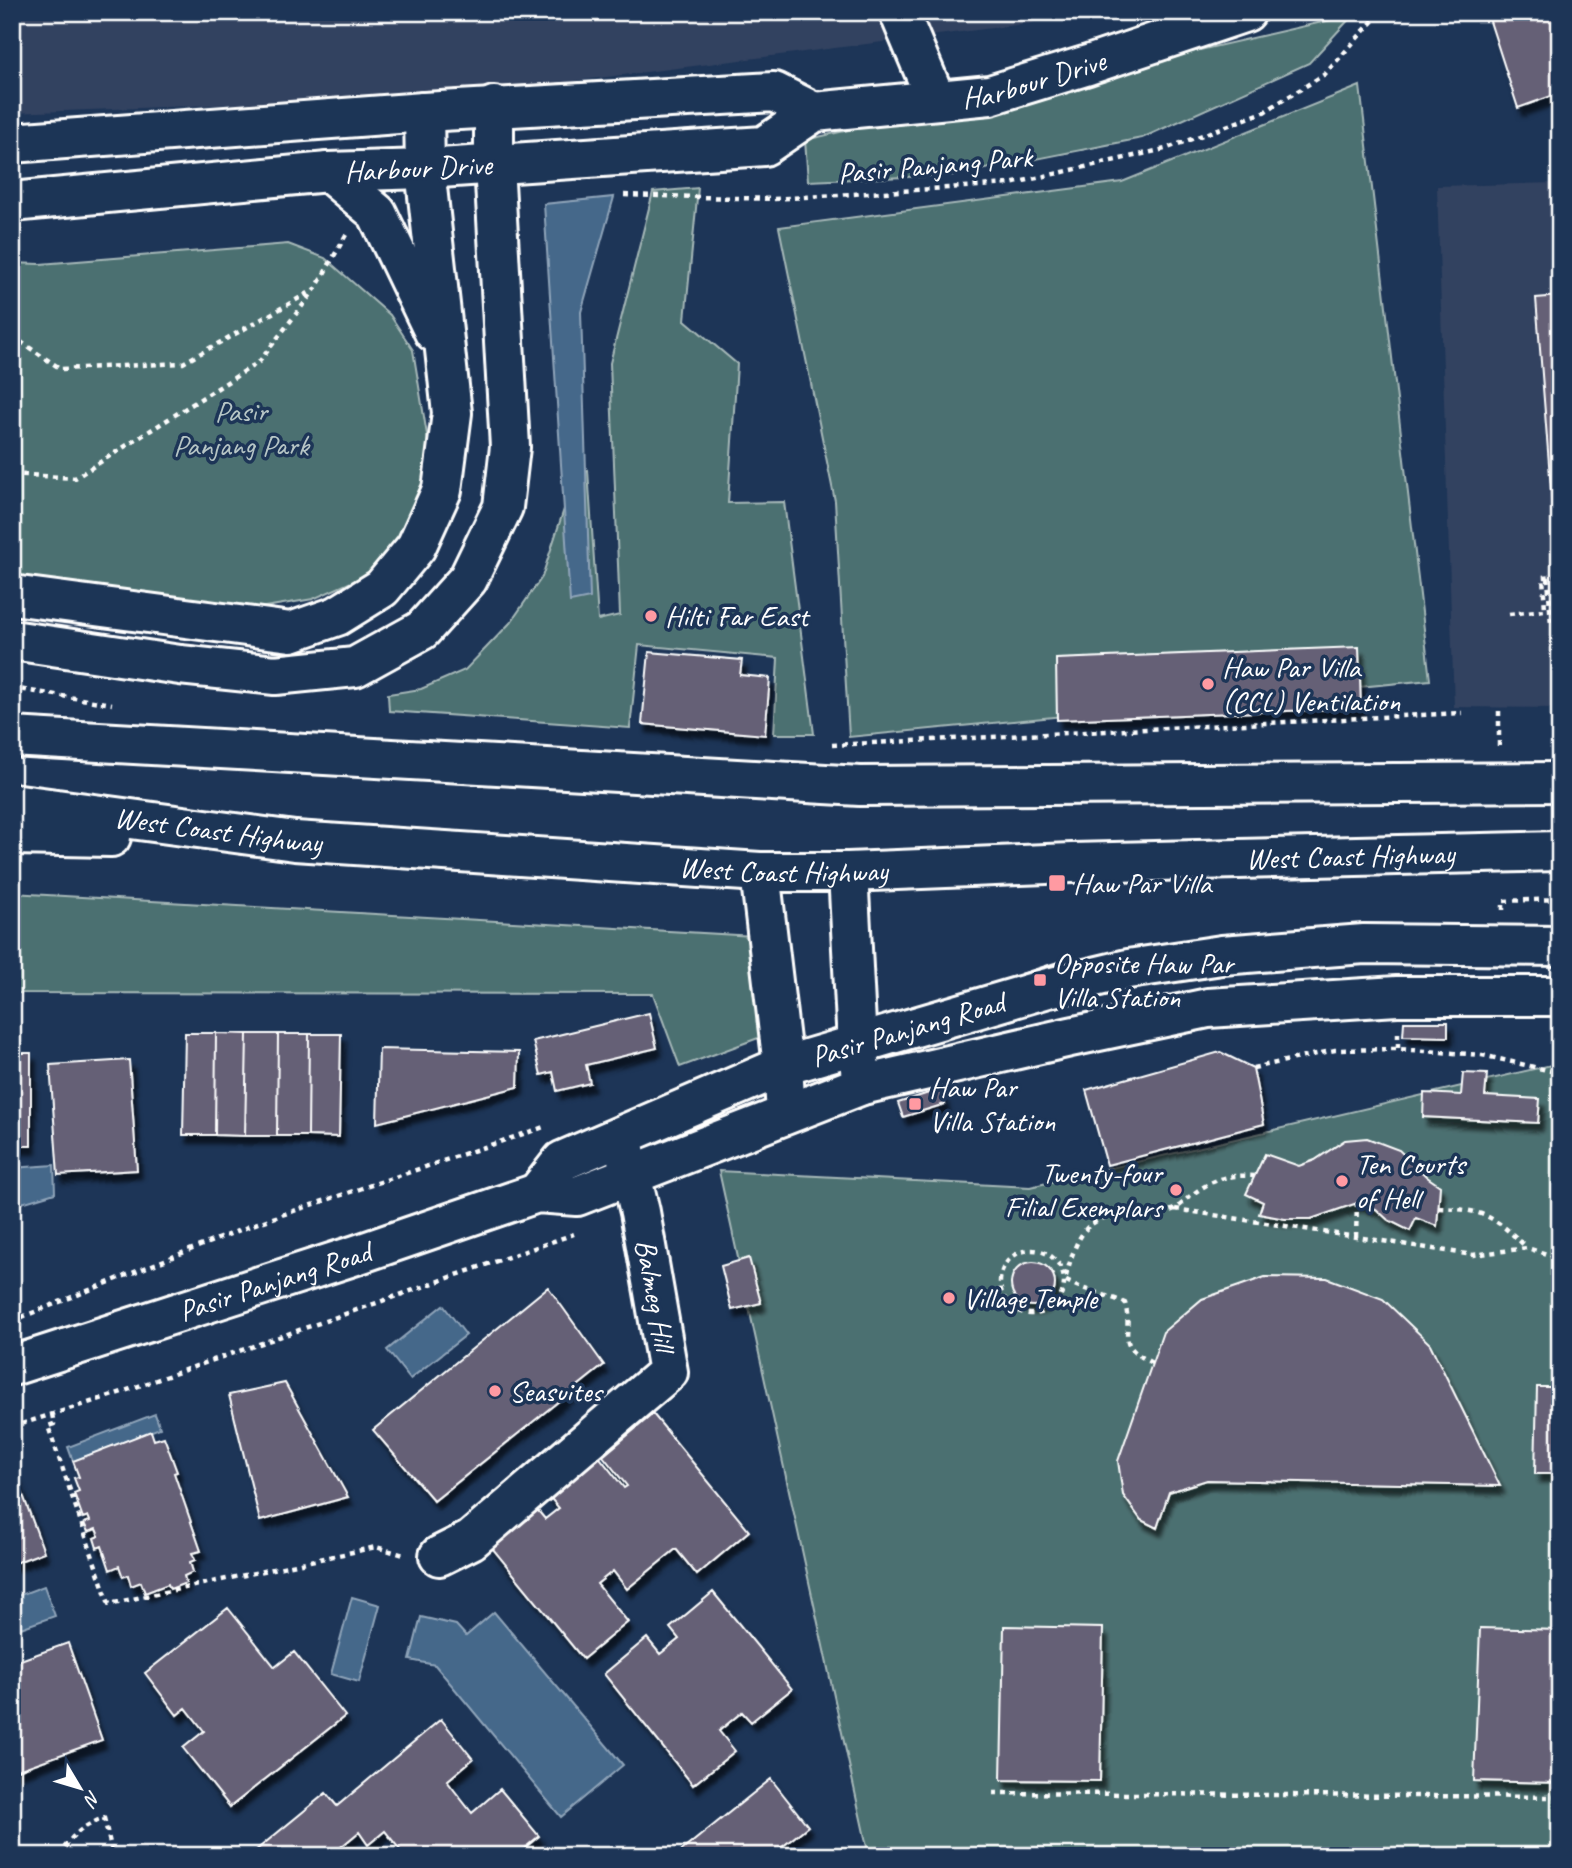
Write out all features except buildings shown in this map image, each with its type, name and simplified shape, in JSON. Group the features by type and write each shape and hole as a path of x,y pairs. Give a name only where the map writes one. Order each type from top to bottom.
{"main road":[{"path":"899,12 936,100"},
{"name":"Harbour Drive","path":"12,202 328,172 494,165 764,146 814,112 990,95 1246,12"},
{"name":"Harbour Drive","path":"12,143 494,106 774,92 814,112"},
{"path":"12,640 180,665 275,675 355,667 422,630 468,579 503,507 510,447 494,165 494,106"},
{"path":"14,596 291,632 337,616 382,588 399,568 416,547 442,490 452,413 425,169 424,112"},
{"path":"328,172 377,213 448,362"},
{"path":"12,710 300,754"},
{"path":"12,737 860,786 1560,782"},
{"name":"West Coast Highway","path":"12,803 295,841 760,872 848,872 1072,863 1560,852"},
{"path":"12,835 295,841"},
{"path":"760,872 783,1066 786,1114"},
{"path":"848,872 857,1044 862,1085"},
{"name":"Pasir Panjang Road","path":"537,1193 562,1161 783,1066 1048,988 1180,960 1364,944 1560,946"},
{"name":"Pasir Panjang Road","path":"12,1366 356,1255 537,1193 577,1196 862,1085 1208,1008 1397,996 1560,996"},
{"name":"Balmeg Hill","path":"439,1556 471,1540 668,1372 640,1212 621,1136"}],"path":[{"name":"Pasir Panjang Park","path":"623,195 774,200 1010,184 1165,149 1264,112 1325,74 1384,12"},
{"path":"12,474 75,478 259,362 316,288 350,228"},
{"path":"12,336 61,369 183,363 316,288"},
{"path":"1509,614 1545,610 1543,577 1558,576"},
{"path":"1548,577 1551,626"},
{"path":"12,688 122,705"},
{"path":"827,746 1462,713"},
{"path":"1503,901 1560,899"},
{"path":"1254,1068 1335,1050 1398,1049 1482,1055 1560,1073"},
{"path":"12,1321 255,1224 551,1124"},
{"path":"1175,1209 1206,1184 1233,1174 1254,1176"},
{"path":"1356,1237 1357,1203"},
{"path":"1439,1208 1469,1209 1500,1223 1527,1248"},
{"path":"970,1302 1010,1306 1026,1314 1037,1315 1048,1311 1063,1291 1074,1250 1088,1227 1110,1214 1143,1216 1175,1209 1473,1255 1527,1248 1560,1258"},
{"path":"12,1427 116,1394 580,1232"},
{"path":"1010,1306 1000,1289 1000,1278 1005,1264 1013,1255 1023,1251 1034,1250 1051,1256 1059,1264 1065,1280 1082,1290 1105,1294 1125,1303 1129,1318 1125,1339 1133,1353 1152,1363"},
{"path":"52,1414 54,1424 48,1426 109,1604 376,1547 429,1562 439,1556"},
{"path":"993,1793 1560,1797"},
{"path":"59,1856 74,1834 87,1824 104,1818 113,1856"}],"shaded area":[{"path":"12,12 1060,12 1032,23 464,95 12,113"},
{"path":"1560,183 1560,708 1454,707 1437,186"},
{"path":"614,197 581,312 590,598 570,602 544,204"},
{"path":"54,1165 55,1193 12,1206 12,1168"},
{"path":"443,1305 466,1335 410,1379 387,1350"},
{"path":"155,1414 160,1428 73,1461 68,1447"},
{"path":"44,1586 55,1616 12,1631 12,1598"},
{"path":"352,1597 380,1605 359,1682 331,1674"},
{"path":"494,1612 623,1765 561,1817 435,1665 410,1660 421,1617 456,1625 466,1636"}],"green space":[{"path":"1353,15 1309,63 1142,138 955,175 808,181 805,140"},
{"path":"1360,86 1430,680 849,737 835,501 779,227 1122,182"},
{"path":"698,188 685,320 737,364 728,503 784,502 814,734 774,734 778,658 639,645 630,728 389,711 388,694 421,689 465,670 511,622 542,577 576,472 588,470 598,620 620,615 610,363 653,192"},
{"name":"Pasir Panjang Park","path":"288,244 325,258 390,315 413,350 428,441 423,487 401,537 365,576 313,599 259,608 215,606 12,576 12,263 40,264"},
{"path":"12,893 754,936 769,1034 680,1067 653,994 12,993"},
{"path":"1560,1063 1560,1856 869,1856 719,1171 1030,1187"}],"place":[{"name":"Hilti Far East","path":"651,616"},
{"name":"Haw Par Villa (CCL) Ventilation","path":"1208,684"},
{"name":"Haw Par Villa","path":"1057,883"},
{"name":"Opposite Haw Par Villa Station","path":"1040,980"},
{"name":"Haw Par Villa Station","path":"915,1104"},
{"name":"Ten Courts of Hell","path":"1342,1181"},
{"name":"Twenty-four Filial Exemplars","path":"1176,1190"},
{"name":"Village Temple","path":"949,1298"},
{"name":"Seasuites","path":"495,1391"}]}
